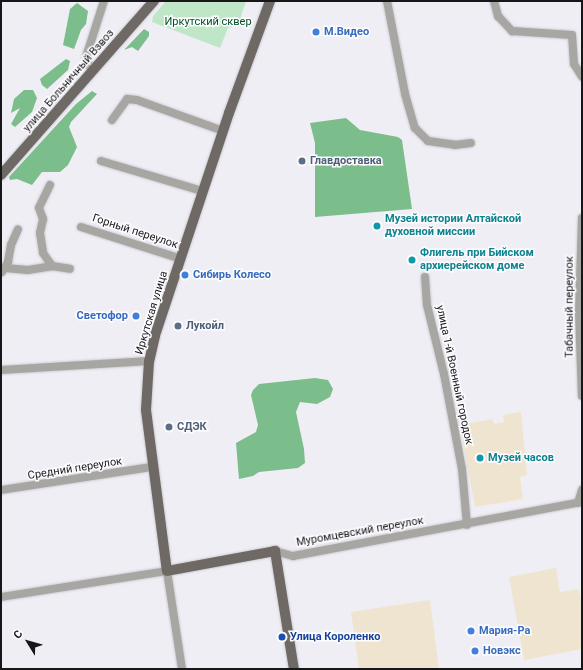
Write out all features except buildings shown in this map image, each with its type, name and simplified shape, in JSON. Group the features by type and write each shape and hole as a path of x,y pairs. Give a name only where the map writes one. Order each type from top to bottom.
{"main road":[{"name":"улица Больничный Взвоз","path":"1,166 146,1"},
{"name":"улица Больничный Взвоз","path":"1,175 154,1"},
{"name":"Иркутская улица","path":"167,571 152,467 146,410 149,361 155,336 202,191 270,1"},
{"name":"Муромцевский переулок","path":"167,571 275,551"},
{"path":"275,551 294,669"}],"street":[{"path":"89,66 86,57 104,1"},
{"path":"387,1 405,94 415,128 428,141 455,145 471,143"},
{"path":"494,1 498,16 512,31 572,35 574,64 582,76"},
{"path":"112,120 127,99 137,100 223,130"},
{"path":"101,162 202,191"},
{"path":"50,185 39,208 43,219 40,233 44,256 52,266"},
{"name":"Табачный переулок","path":"582,218 579,312 582,396"},
{"name":"Горный переулок","path":"81,227 181,259"},
{"path":"18,229 3,271 28,270 52,266 70,269"},
{"name":"улица 1-й Военный городок","path":"425,277 427,305 444,374 462,469 467,525"},
{"path":"1,370 149,361"},
{"name":"Средний переулок","path":"1,490 152,467"},
{"path":"580,502 582,490"},
{"name":"Муромцевский переулок","path":"275,551 293,556 467,525 580,502"},
{"name":"Муромцевский переулок","path":"1,598 167,571"},
{"name":"Иркутская улица","path":"167,571 182,669"}],"shaded area":[{"path":"521,412 527,475 520,477 523,499 475,507 460,425 492,419 494,424 504,422 503,415"},
{"path":"556,568 560,592 579,589 582,607 582,649 524,660 509,577"},
{"path":"430,600 439,669 359,669 351,612"}],"green space":[{"name":"Иркутский сквер","path":"166,1 246,1 238,26 228,28 220,48 152,22 153,16"},
{"path":"77,3 88,11 86,24 81,30 74,49 63,45 70,9"},
{"path":"144,29 149,32 149,36 138,51 132,47 124,50"},
{"path":"66,59 70,61 68,70 47,89 42,85 40,79"},
{"path":"24,90 33,90 37,98 32,112 15,127 11,124 20,108 11,113 14,99"},
{"path":"92,91 97,94 71,122 69,127 77,147 68,165 60,172 42,172 32,185 17,179 10,180 9,177 76,104"},
{"path":"346,118 360,130 398,137 402,140 412,209 315,217 315,143 310,123"},
{"path":"315,378 328,380 333,389 330,397 317,404 300,402 296,412 304,449 305,463 298,468 259,472 253,476 239,479 236,443 256,432 258,425 251,395 253,390 259,384"}],"place":[{"name":"М.Видео","path":"316,32"},
{"name":"Главдоставка","path":"302,161"},
{"name":"Музей истории Алтайской духовной миссии","path":"377,226"},
{"name":"Флигель при Бийском архиерейском доме","path":"412,260"},
{"name":"Сибирь Колесо","path":"185,275"},
{"name":"Светофор","path":"136,316"},
{"name":"Лукойл","path":"178,326"},
{"name":"СДЭК","path":"169,427"},
{"name":"Музей часов","path":"480,458"},
{"name":"Мария-Ра","path":"471,631"},
{"name":"Улица Короленко","path":"282,637"},
{"name":"Новэкс","path":"475,651"}]}
